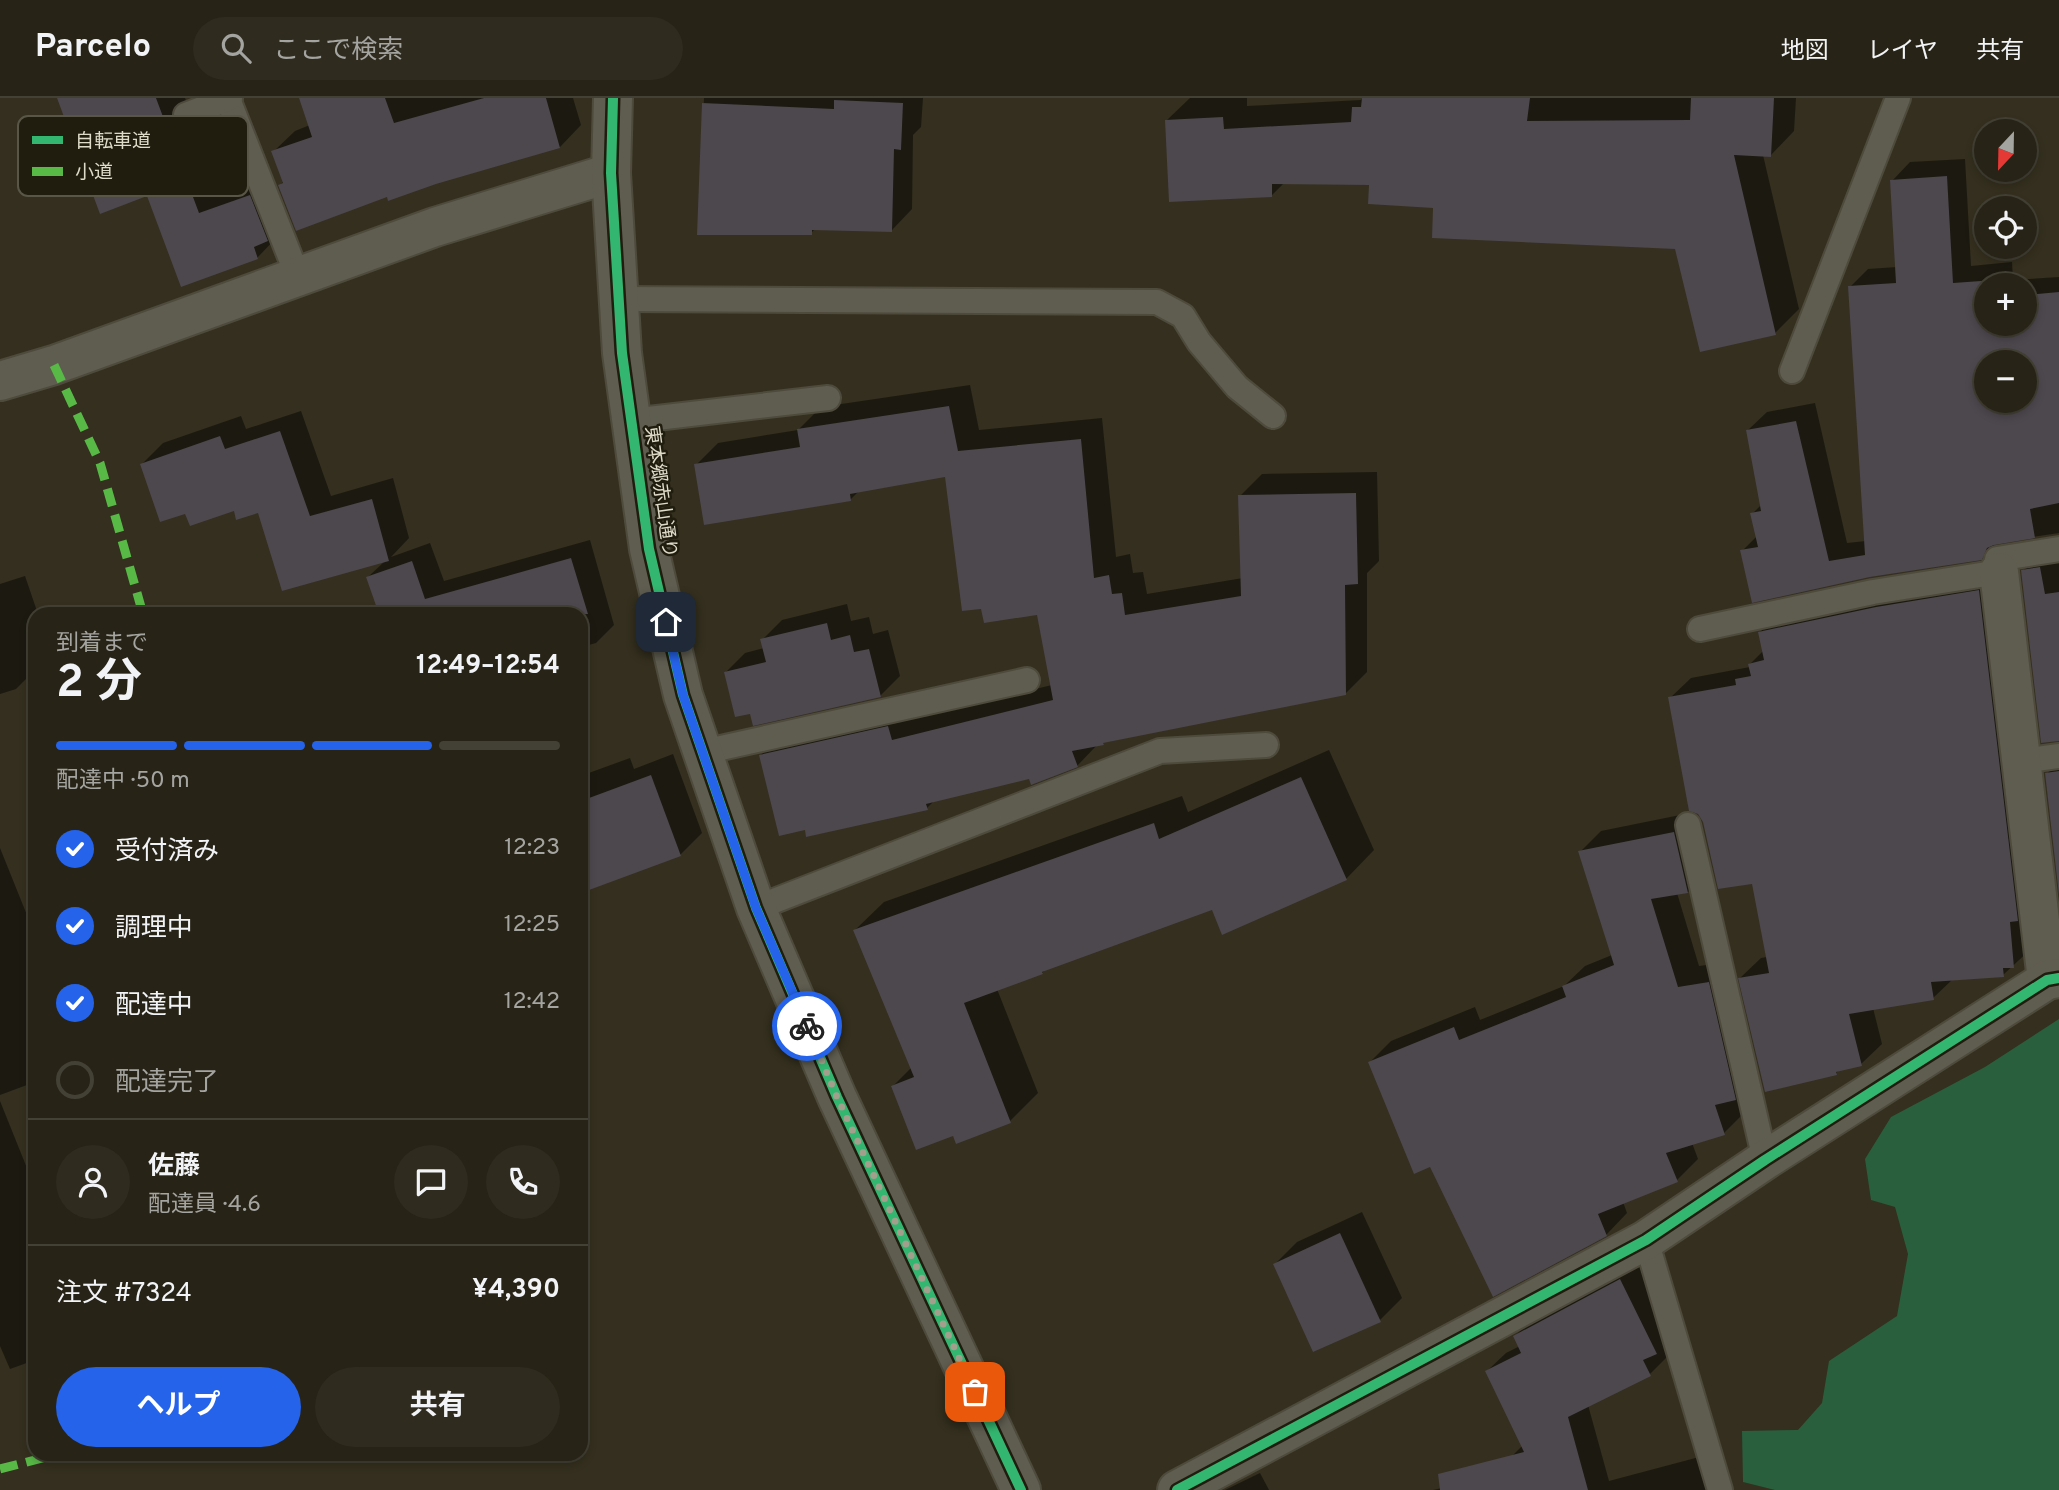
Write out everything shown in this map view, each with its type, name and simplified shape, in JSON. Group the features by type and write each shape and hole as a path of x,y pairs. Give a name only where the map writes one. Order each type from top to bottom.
{"street":[{"name":"東本郷赤山通り","path":"613,98 611,173 622,353 649,549 683,695 756,908 837,1097 1021,1490"},
{"path":"0,381 54,365 435,227 611,173"},
{"path":"1177,1490 1646,1240 1765,1160 2053,979 2021,761 1999,572"}],"lane":[{"path":"1792,371 1898,98"},
{"path":"186,115 229,99 236,116"},
{"path":"248,148 298,277"},
{"path":"619,299 1157,302 1183,316 1199,342 1237,387 1273,416"},
{"path":"631,421 828,398"},
{"path":"1700,629 1873,592 1999,572 1997,559 2059,549"},
{"path":"703,752 1027,680"},
{"path":"756,908 1160,751 1266,744"},
{"path":"2021,761 2059,757"},
{"path":"1688,825 1765,1160"},
{"path":"1646,1240 1720,1490"}],"green space":[{"path":"2059,1019 2059,1490 1775,1490 1743,1482 1742,1431 1798,1430 1822,1403 1829,1361 1897,1316 1908,1254 1895,1207 1871,1200 1865,1159 1891,1117 1985,1067"}],"building":[{"path":"57,98 156,98 163,116 64,116"},
{"path":"299,98 385,98 394,123 484,98 546,98 560,148 436,184 388,201 387,197 296,231 278,185 283,183 271,151 312,137"},
{"path":"1362,98 1530,98 1527,121 1690,120 1691,98 1774,98 1771,157 1734,155 1776,335 1700,352 1675,249 1432,238 1433,208 1368,204 1369,185 1272,184 1272,197 1169,202 1165,120 1223,117 1224,129 1351,122 1352,107 1361,107"},
{"path":"834,100 903,103 901,150 894,149 892,232 812,230 812,235 697,235 702,103 834,109"},
{"path":"1947,176 1953,283 1974,282 1974,336 2037,336 2037,294 2059,292 2059,503 2030,509 2035,538 1994,545 1987,548 1982,560 1870,577 1752,603 1740,550 1758,547 1750,513 1761,511 1746,430 1796,421 1829,561 1865,555 1848,286 1896,283 1890,180"},
{"path":"250,195 268,241 254,247 258,259 181,287 147,196 193,196 199,213"},
{"path":"93,196 147,196 100,214"},
{"path":"949,406 958,451 1081,439 1094,578 1109,575 1112,594 1122,593 1125,615 1241,596 1238,495 1356,493 1358,584 1345,585 1346,695 1103,743 1104,745 1072,751 1078,767 1031,785 1029,779 926,804 928,810 806,837 805,830 779,836 759,755 888,726 892,740 1053,700 1037,615 984,623 981,609 962,611 945,477 850,494 851,501 704,525 694,464 800,447 797,429"},
{"path":"280,431 310,516 372,499 389,561 282,591 258,513 236,520 234,511 190,526 185,514 160,522 140,464 220,436 225,449"},
{"path":"571,558 586,607 377,607 366,577 412,561 425,599"},
{"path":"2040,567 2045,594 2059,592 2059,741 2041,743 2021,570"},
{"path":"1979,590 2018,921 2010,922 2014,968 2003,968 2004,977 1931,982 1934,1000 1849,1014 1862,1066 1836,1072 1837,1075 1765,1092 1738,978 1769,973 1752,884 1718,889 1703,822 1698,814 1689,811 1668,697 1736,685 1735,679 1751,676 1748,664 1764,660 1758,632 1876,607"},
{"path":"827,623 831,640 850,635 854,652 869,649 881,697 753,726 750,714 735,717 724,672 766,662 760,639"},
{"path":"2059,771 2059,895 2045,773"},
{"path":"651,775 681,856 588,890 588,798"},
{"path":"1301,777 1347,880 1222,935 1212,910 964,1003 1011,1123 956,1144 953,1136 916,1150 891,1086 914,1077 853,930 1154,823 1159,839"},
{"path":"1674,832 1688,893 1651,899 1678,987 1709,982 1736,1100 1715,1105 1725,1135 1666,1153 1678,1182 1598,1214 1607,1236 1493,1297 1430,1167 1414,1174 1368,1062 1454,1027 1459,1040 1566,997 1562,986 1614,965 1578,851"},
{"path":"1340,1233 1381,1322 1313,1352 1273,1264"},
{"path":"1620,1279 1657,1354 1643,1360 1651,1376 1568,1417 1588,1490 1440,1490 1438,1474 1524,1452 1485,1371 1521,1353 1513,1336"}],"marked path":[{"path":"54,365 100,463 141,607"},
{"path":"0,1469 31,1461"}],"cycle path":[{"path":"613,98 611,173 622,353 649,549 683,695 756,908 837,1097 1021,1490"},
{"path":"1177,1490 1646,1240 1765,1160 2047,980 2059,978"}],"way so far":[{"path":"807,1026 837,1097 975,1392"}],"route":[{"path":"666,622 683,695 756,908 807,1026"}]}
